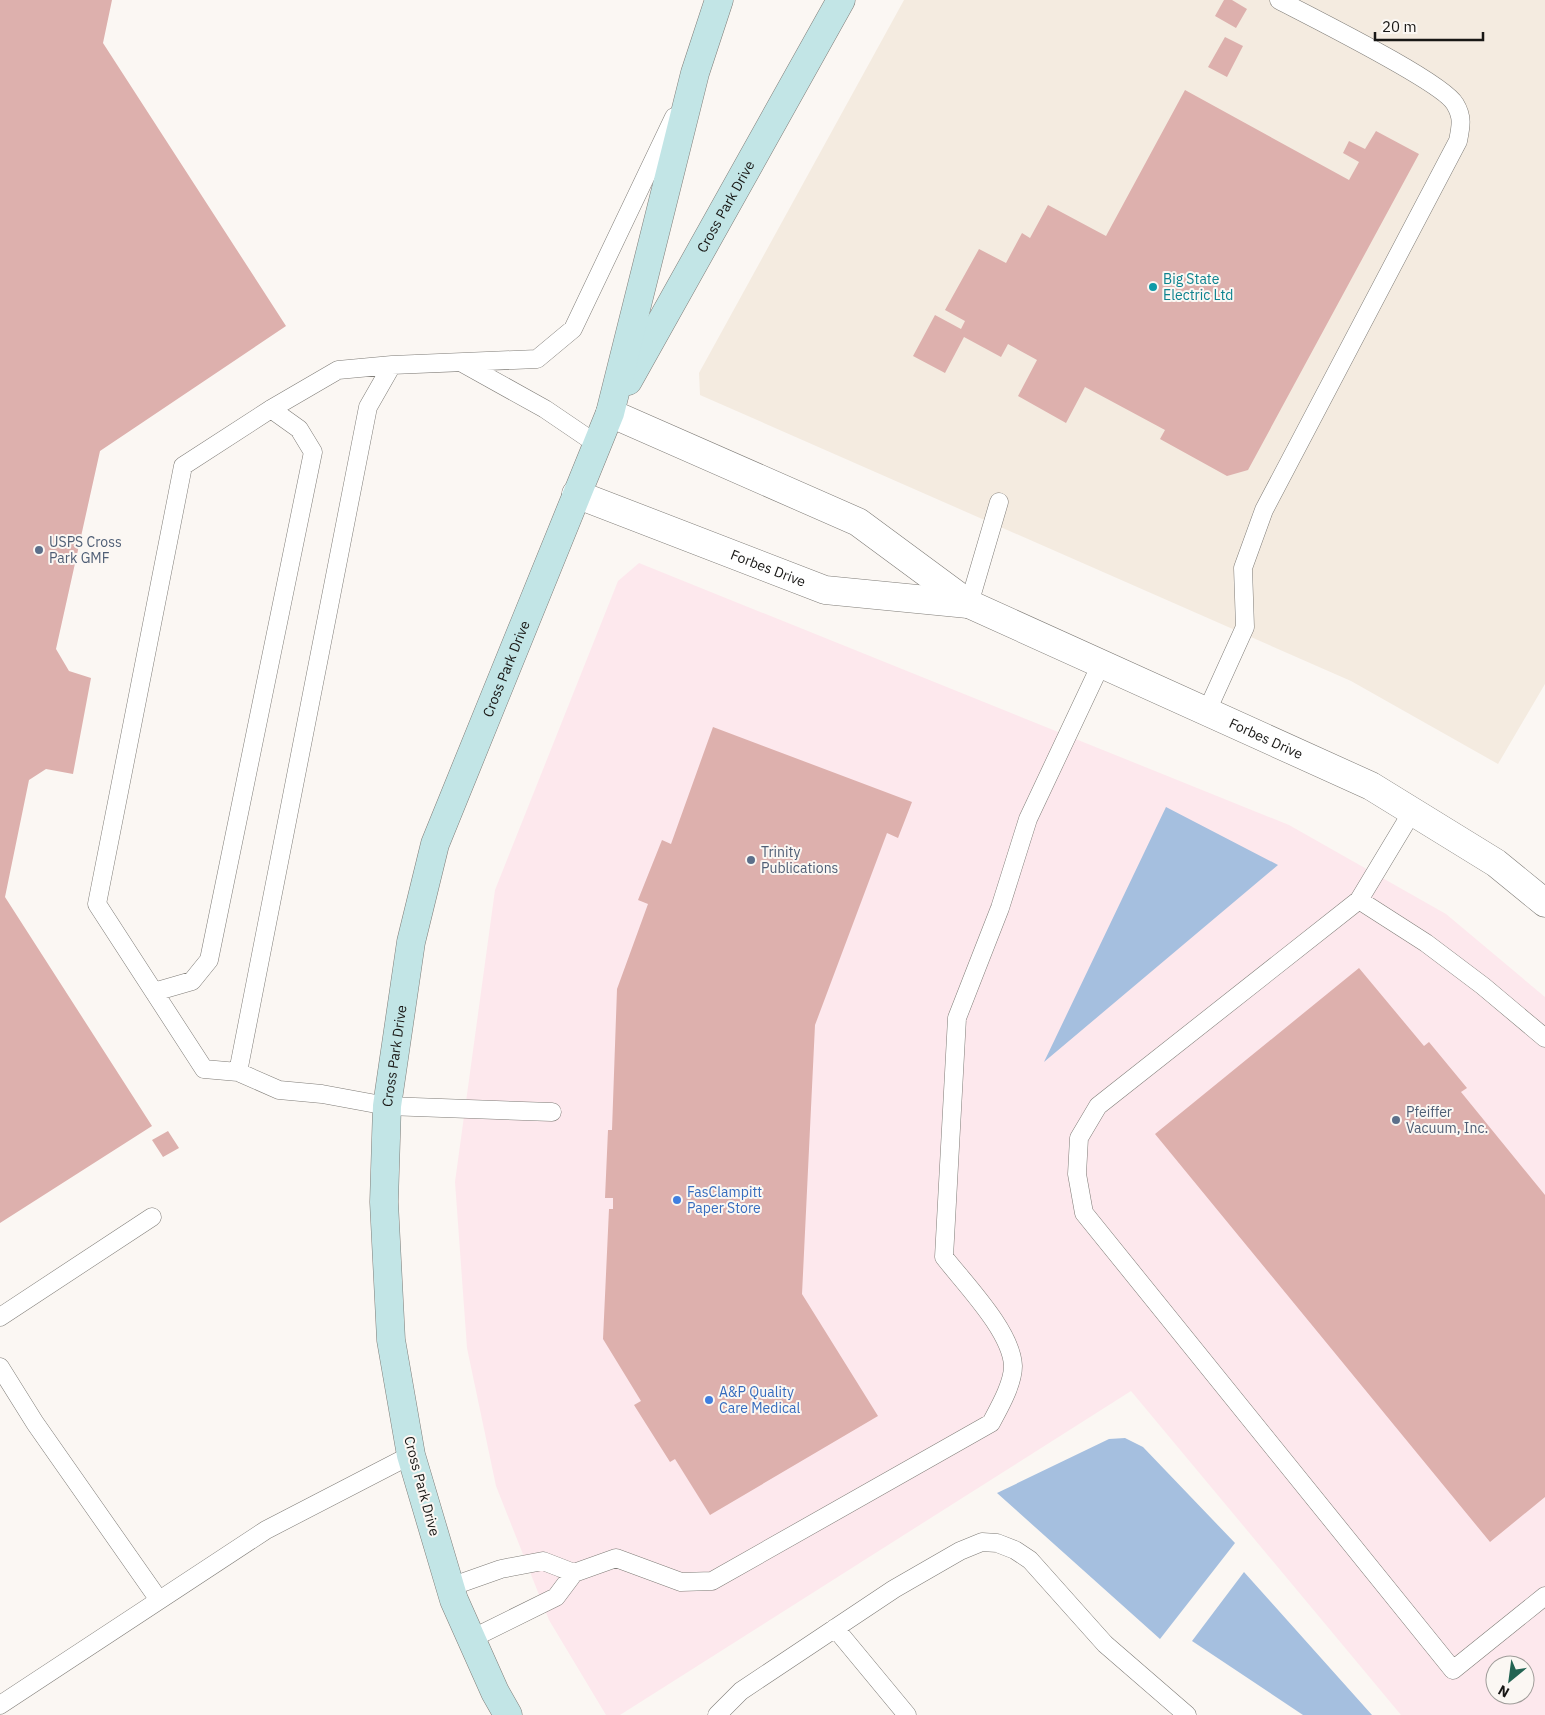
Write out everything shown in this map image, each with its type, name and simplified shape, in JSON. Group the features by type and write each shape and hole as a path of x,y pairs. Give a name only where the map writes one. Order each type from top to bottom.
{"street":[{"name":"Cross Park Drive","path":"508,1715 471,1639 450,1587 411,1455 391,1340 384,1202 386,1106 411,942 435,844 610,413 695,73 719,0"},
{"name":"Cross Park Drive","path":"610,413 841,0"},
{"name":"Forbes Drive","path":"610,413 858,522 970,604 1371,786 1496,864 1545,903"},
{"name":"Forbes Drive","path":"576,494 825,590 970,604"}],"lane":[{"path":"1207,711 1245,627 1243,568 1264,510 1453,149 1462,121 1455,102 1427,81 1280,0"},
{"path":"552,1112 386,1106 322,1094 279,1090 238,1072 204,1069 97,904 183,466 271,409 338,370 392,365 537,359 573,329 695,73"},
{"path":"463,363 545,408 598,445"},
{"path":"238,1072 368,407 392,365"},
{"path":"154,992 192,981 209,960 313,452 300,430 271,409"},
{"path":"970,604 999,502"},
{"path":"471,1639 519,1618 556,1597 574,1573 616,1558 682,1582 712,1581 991,1423 1004,1399 1013,1366 1004,1333 944,1257 957,1018 1000,908 1028,818 1101,664"},
{"path":"1412,812 1359,900 1098,1106 1079,1138 1077,1174 1084,1213 1453,1670 1545,1596"},
{"path":"1359,900 1426,943 1483,986 1545,1038"},
{"path":"0,1317 152,1217"},
{"path":"0,1367 35,1423 160,1600"},
{"path":"0,1704 266,1530 411,1455"},
{"path":"717,1715 741,1691 894,1588 960,1551 982,1542 997,1543 1015,1550 1030,1560 1105,1644 1187,1715"},
{"path":"450,1587 501,1569 543,1561 574,1573"},
{"path":"835,1628 907,1715"}],"shaded area":[{"path":"904,0 1545,0 1545,684 1498,764 1351,681 700,395 699,373"},
{"path":"639,563 1289,825 1446,914 1545,997 1545,1715 1401,1715 1131,1391 620,1715 606,1715 549,1620 496,1486 467,1348 455,1182 495,890 618,581"}],"water":[{"path":"1166,807 1278,865 1044,1062"},
{"path":"1125,1438 1143,1447 1235,1543 1160,1639 997,1493 1109,1439"},
{"path":"1244,1572 1372,1715 1303,1715 1192,1641"}],"building":[{"name":"USPS Cross Park GMF","path":"0,0 112,0 103,43 286,326 100,451 56,649 69,671 91,678 73,774 46,769 29,780 5,897 152,1126 0,1223"},
{"path":"1224,0 1232,0 1247,9 1236,28 1215,16"},
{"path":"1225,37 1243,46 1227,77 1208,67"},
{"name":"Big State Electric Ltd","path":"1185,90 1349,180 1359,162 1343,153 1349,141 1365,149 1376,131 1419,154 1248,470 1227,476 1160,439 1165,430 1085,387 1066,423 1018,396 1037,360 1008,344 1001,357 964,337 945,373 913,356 935,315 961,329 965,321 945,310 979,249 1006,263 1022,233 1030,238 1048,205 1106,236"},
{"path":"713,727 912,802 898,838 887,833 815,1025 802,1294 878,1416 710,1515 675,1459 670,1462 634,1405 641,1401 603,1339 609,1209 613,1209 613,1198 605,1198 608,1130 612,1130 617,989 648,904 638,900 662,840 671,844"},
{"path":"1359,968 1424,1046 1429,1042 1467,1088 1461,1092 1545,1195 1545,1497 1490,1542 1155,1134"},
{"path":"168,1131 179,1148 163,1157 152,1140"}],"place":[{"name":"Big State Electric Ltd","path":"1153,287"},
{"name":"USPS Cross Park GMF","path":"39,550"},
{"name":"Trinity Publications","path":"751,860"},
{"name":"Pfeiffer Vacuum, Inc.","path":"1396,1120"},
{"name":"FasClampitt Paper Store","path":"677,1200"},
{"name":"A&P Quality Care Medical","path":"709,1400"}]}
